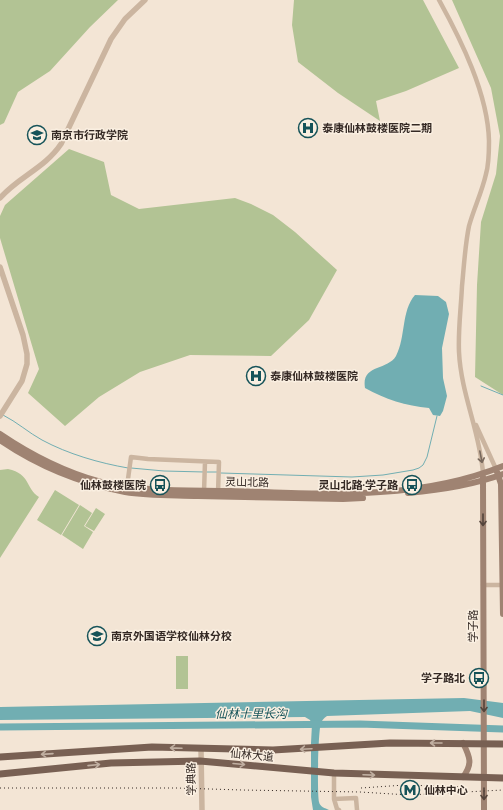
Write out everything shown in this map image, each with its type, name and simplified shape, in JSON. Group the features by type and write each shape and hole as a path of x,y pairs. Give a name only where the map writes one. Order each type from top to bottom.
{"main road":[{"name":"灵山北路","path":"0,434 21,449 53,465 78,475 102,482 127,483 136,488 218,494 351,498 433,490 483,481 501,474"},
{"name":"灵山北路","path":"0,440 19,453 53,470 100,486 134,493 204,493"},
{"name":"灵山北路","path":"218,494 374,493 430,486 483,473 503,466"},
{"path":"496,469 501,474 503,614"},
{"name":"学子路","path":"483,473 484,810"},
{"name":"仙林大道","path":"0,757 152,747 273,750 390,743 503,744"},
{"path":"463,743 469,755 469,770 463,777"},
{"path":"152,747 157,753 157,761"},
{"name":"仙林大道","path":"0,774 111,763 200,761 334,773 503,778"}],"street":[{"path":"0,198 48,160 57,150 111,39 125,19 145,0"},
{"path":"439,0 465,51 479,88 488,126 489,142 487,172 469,226 466,243 459,352 462,378 472,414 483,473"},
{"path":"0,267 27,354 27,364 22,381 0,416"},
{"path":"472,414 496,469"},
{"path":"127,483 131,457 219,462 218,494"},
{"path":"204,493 205,462"},
{"path":"483,585 503,585"},
{"name":"学典路","path":"201,748 200,761 202,810"},
{"path":"334,773 334,799 337,809 339,810"},
{"path":"334,799 356,798 357,810"}],"green space":[{"path":"0,0 118,0 90,27 50,71 18,92 4,123 0,125"},
{"path":"294,0 423,0 459,68 406,91 376,101 380,121 338,93 298,62 292,25"},
{"path":"452,0 503,0 503,395 475,377 477,285 481,222 496,174 500,136 491,88"},
{"path":"69,149 104,162 111,195 139,209 235,198 273,215 295,232 337,270 309,320 271,356 190,355 140,372 99,397 65,426 28,393 39,369 0,238 0,216 5,205"},
{"path":"8,469 21,474 31,490 39,497 0,558 0,470"},
{"path":"55,490 79,505 61,535 37,520"},
{"path":"80,505 92,513 84,526 93,532 83,549 62,535"},
{"path":"96,508 105,514 94,531 85,526"},
{"path":"176,656 188,656 188,689 176,689"}],"water":[{"path":"415,295 438,296 446,302 449,314 442,348 443,378 447,396 440,416 433,415 429,408 412,406 396,401 365,388 365,380 367,375 371,371 392,361 396,356 401,341 405,316"},
{"path":"464,698 503,703 503,718 470,711 327,716 321,723 320,728 318,797 320,805 329,810 313,810 311,797 312,724 310,720 305,717 0,720 0,707"}],"waterway":[{"path":"481,386 503,395"},
{"path":"3,415 37,437 62,450 95,461 128,468"},
{"path":"221,473 352,477 383,475 413,470 423,465 427,457 437,416"},
{"path":"131,468 204,472"},
{"path":"207,472 218,472"},
{"name":"仙林十里长沟","path":"0,727 360,724 503,729"}],"railway":[{"path":"361,788 405,785 465,787"},
{"path":"0,788 177,788 360,792 409,795 503,790"}],"place":[{"name":"泰康仙林鼓楼医院二期","path":"308,128"},
{"name":"南京市行政学院","path":"37,135"},
{"name":"泰康仙林鼓楼医院","path":"256,376"},
{"name":"仙林鼓楼医院","path":"160,485"},
{"name":"灵山北路·学子路","path":"412,485"},
{"name":"南京外国语学校仙林分校","path":"97,636"},
{"name":"学子路北","path":"479,678"},
{"name":"仙林中心","path":"410,790"}]}
